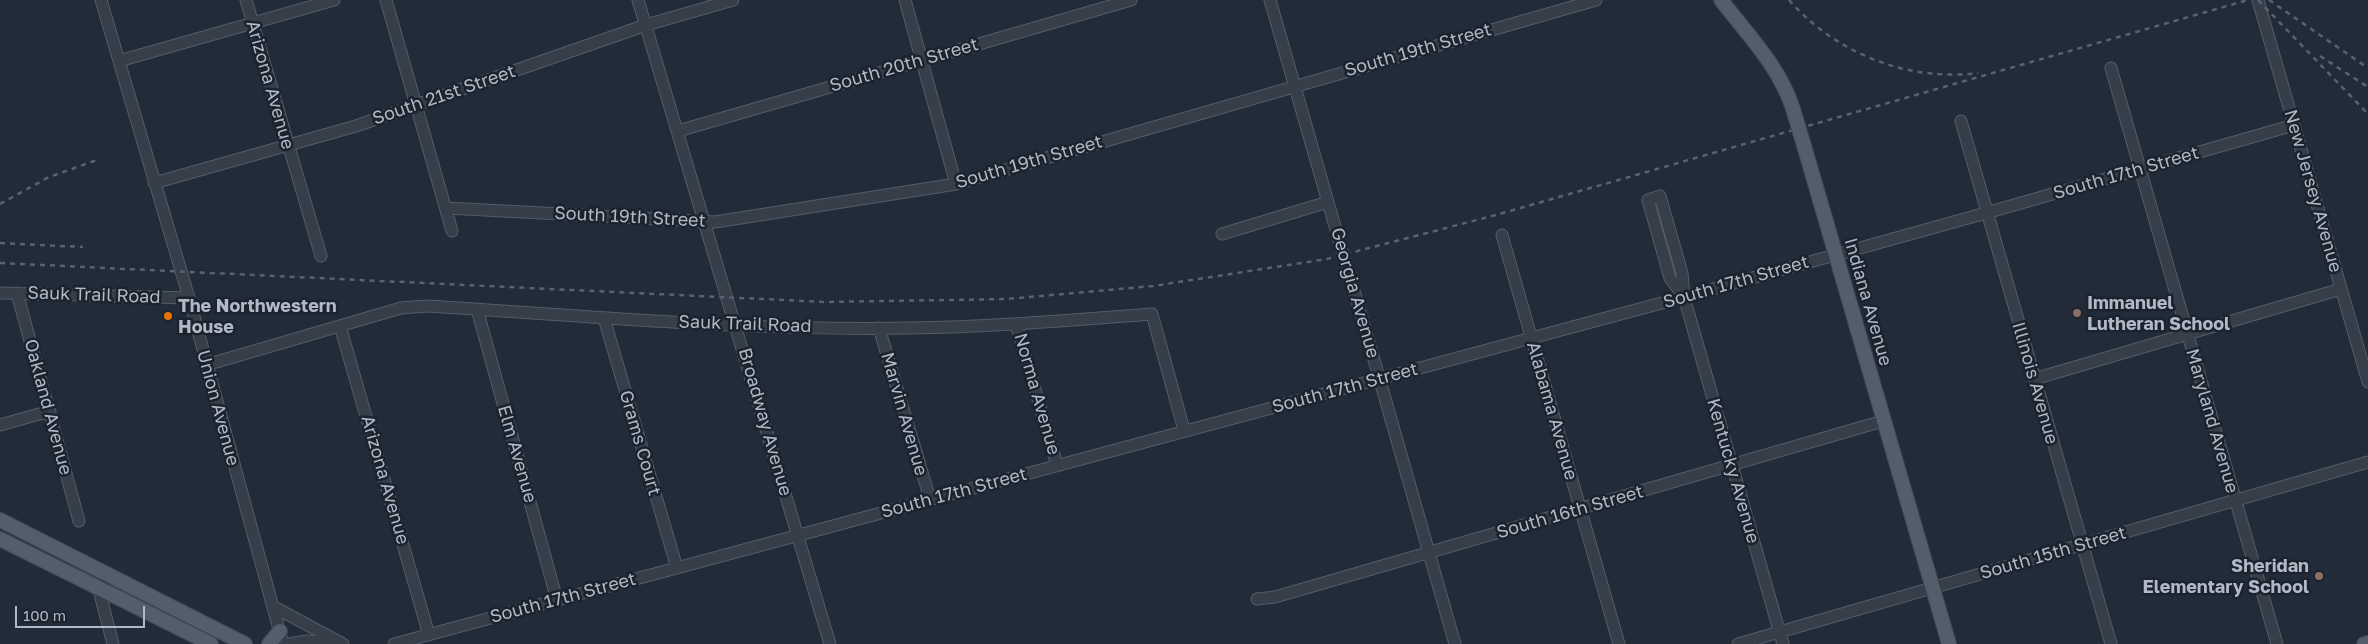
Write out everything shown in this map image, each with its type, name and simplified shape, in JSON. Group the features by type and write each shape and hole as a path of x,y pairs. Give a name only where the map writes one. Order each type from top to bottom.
{"main road":[{"name":"Indiana Avenue","path":"1721,0 1775,69 1793,109 1932,588 1945,640"},
{"path":"0,520 245,644"},
{"path":"0,539 211,644"},
{"path":"269,644 282,637"},
{"path":"2364,644 2368,643"}],"street":[{"name":"Union Avenue","path":"101,0 189,298 282,637"},
{"name":"Arizona Avenue","path":"246,0 321,256"},
{"path":"119,61 334,0"},
{"path":"386,0 452,231"},
{"name":"Broadway Avenue","path":"638,0 830,644"},
{"name":"South 21st Street","path":"154,183 288,145 417,105 646,25 733,0"},
{"path":"905,0 956,184"},
{"name":"South 20th Street","path":"678,131 1131,0"},
{"name":"Georgia Avenue","path":"1270,0 1455,644"},
{"name":"South 19th Street","path":"446,208 719,221 956,184 1596,0"},
{"name":"New Jersey Avenue","path":"2258,0 2368,382"},
{"name":"Maryland Avenue","path":"2111,68 2277,644"},
{"name":"Illinois Avenue","path":"1961,121 1986,214 2111,644"},
{"name":"South 17th Street","path":"394,644 1684,297 1986,214 2294,125"},
{"name":"Kentucky Avenue","path":"1684,297 1670,278 1648,200 1660,196 1682,273 1684,297 1783,644"},
{"path":"1222,234 1328,202"},
{"name":"Alabama Avenue","path":"1502,235 1619,644"},
{"path":"2034,379 2188,336 2341,289"},
{"name":"Sauk Trail Road","path":"0,293 189,298"},
{"name":"Oakland Avenue","path":"16,293 79,521"},
{"name":"Sauk Trail Road","path":"340,326 408,307 476,309 736,325 879,328 1016,324 1152,314 1184,430"},
{"name":"Elm Avenue","path":"476,309 557,600"},
{"name":"Grams Court","path":"604,318 677,568"},
{"name":"Norma Avenue","path":"1016,324 1057,465"},
{"path":"206,365 340,326"},
{"name":"Arizona Avenue","path":"340,326 429,635"},
{"name":"Marvin Avenue","path":"879,328 930,499"},
{"path":"0,426 50,411"},
{"name":"South 16th Street","path":"1257,600 1275,597 1883,421"},
{"name":"South 15th Street","path":"1738,644 2368,462"},
{"path":"108,576 100,594 113,644"},
{"path":"274,607 322,631 341,643"},
{"path":"289,644 306,641 341,643"}],"railway":[{"path":"1789,0 1807,19 1828,35 1851,49 1875,60 1925,73 1952,75 1978,73"},
{"path":"0,263 826,302 1007,299 1153,286 1327,259 1496,215 2248,0"},
{"path":"2258,0 2368,114"},
{"path":"2269,0 2368,68"},
{"path":"2320,56 2368,87"},
{"path":"0,204 49,177 97,160"},
{"path":"0,243 83,247"}],"place":[{"name":"Immanuel Lutheran School","path":"2077,313"},
{"name":"The Northwestern House","path":"168,316"},
{"name":"Sheridan Elementary School","path":"2319,576"}]}
